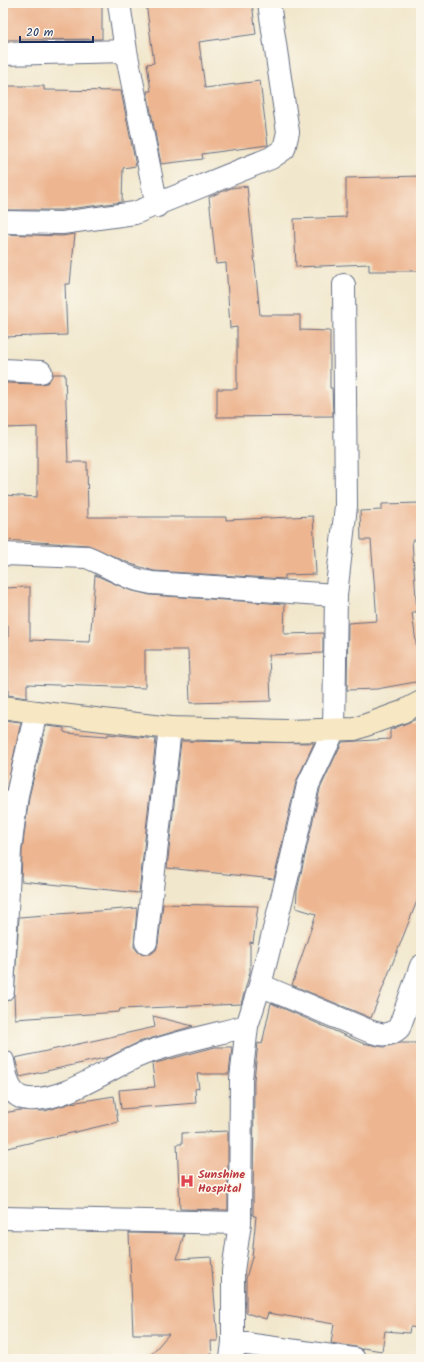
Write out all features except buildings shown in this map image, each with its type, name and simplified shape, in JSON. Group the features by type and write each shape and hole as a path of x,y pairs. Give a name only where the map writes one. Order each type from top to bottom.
{"main road":[{"path":"3,707 170,728 334,730 355,729 402,712 421,702"}],"street":[{"path":"119,3 126,50 157,206"},
{"path":"3,222 62,223 135,213 157,206 271,158 284,149 288,132 269,3"},
{"path":"3,54 126,50"},
{"path":"344,286 346,506 336,595 334,730 308,785 290,866 260,985 247,1026 241,1079 240,1223 233,1271 232,1350 354,1359"},
{"path":"3,370 41,372"},
{"path":"3,554 87,557 135,581 336,595"},
{"path":"3,990 6,849 10,794 36,712"},
{"path":"146,942 170,728"},
{"path":"260,985 369,1031 388,1035 394,1033 399,1028 421,966"},
{"path":"3,1062 8,1085 17,1094 26,1099 53,1098 142,1055 247,1026"},
{"path":"3,1218 240,1223"}],"place":[{"name":"Sunshine Hospital","path":"187,1181"}]}
